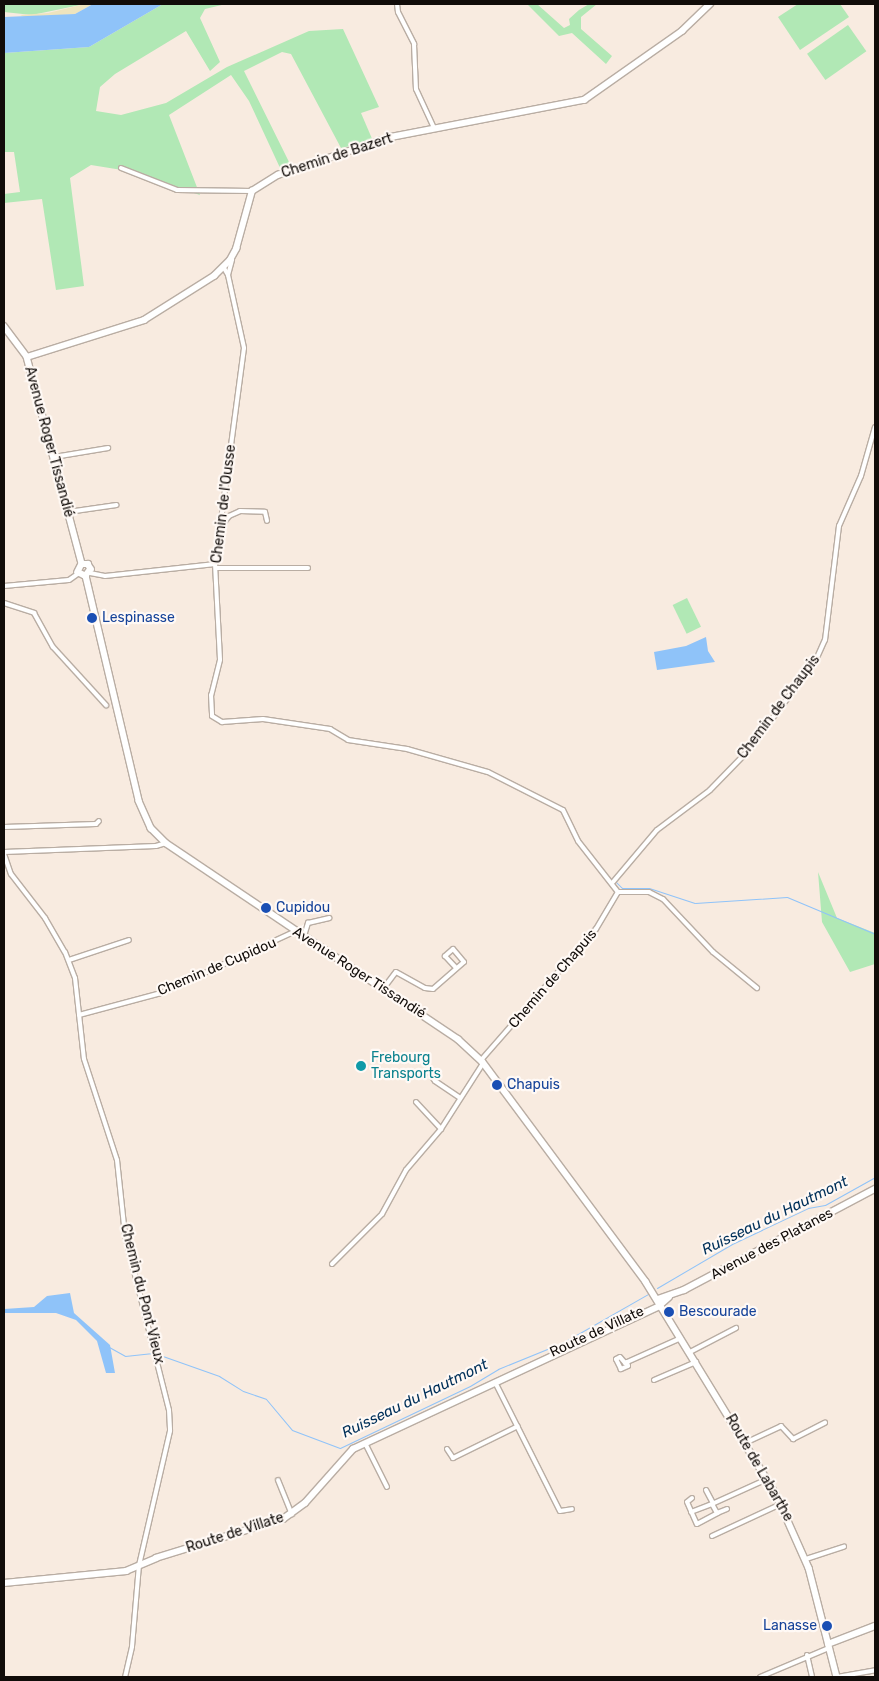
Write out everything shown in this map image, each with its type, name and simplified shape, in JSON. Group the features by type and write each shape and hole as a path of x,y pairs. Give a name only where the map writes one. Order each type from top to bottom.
{"street":[{"path":"398,4 398,12 416,50 416,89 434,128"},
{"name":"Chemin de Bazert","path":"252,191 297,166 390,137 584,100 682,31 710,4"},
{"path":"27,357 144,320 224,268 232,258 252,191 177,190 121,168"},
{"name":"Chemin de l'Ousse","path":"228,274 232,258"},
{"name":"Chemin de l'Ousse","path":"224,268 228,274 244,348 216,566 220,660 211,695 212,716 222,722 263,719 330,729 348,740 407,749 488,772 563,810 578,841 613,882 618,892"},
{"name":"Avenue Roger Tissandié","path":"4,326 27,357 82,564"},
{"name":"Chemin de Chaupis","path":"613,882 657,830 710,790 747,752 815,662 825,640 839,526 862,476 875,427"},
{"path":"54,457 108,448"},
{"path":"68,512 116,505"},
{"path":"220,527 229,516 240,511 265,512 266,521"},
{"path":"4,586 69,580 79,573 82,564 90,565 88,575"},
{"path":"79,573 105,576 216,566 308,568"},
{"name":"Avenue Roger Tissandié","path":"88,575 142,812 166,843 458,1039 482,1061 659,1302"},
{"path":"4,603 34,614 53,647 106,705"},
{"path":"4,827 96,824 99,821"},
{"path":"4,853 156,846 166,843"},
{"name":"Chemin du Pont Vieux","path":"4,853 11,874 45,918 69,960 75,978 84,1059 118,1160 125,1235 161,1371 170,1431 139,1565"},
{"path":"618,892 643,891 664,899 713,952 757,988"},
{"name":"Chemin de Chapuis","path":"332,1264 382,1214 406,1170 441,1129 482,1061 596,929 618,892"},
{"path":"304,936 308,923 328,918"},
{"name":"Chemin de Cupidou","path":"79,1015 161,993 296,931"},
{"path":"69,960 129,940"},
{"path":"383,989 396,972 425,988 434,989 464,962 453,949 445,956 456,968"},
{"path":"428,1071 435,1081 460,1098"},
{"path":"416,1102 441,1129"},
{"name":"Avenue des Platanes","path":"659,1302 875,1189"},
{"name":"Route de Villate","path":"4,1583 112,1573 258,1528 292,1514 348,1452 365,1442 659,1302"},
{"name":"Route de Labarthe","path":"659,1302 782,1504 806,1560 837,1677"},
{"path":"690,1352 736,1328"},
{"path":"627,1362 681,1338"},
{"path":"654,1380 696,1362"},
{"path":"494,1380 560,1511 572,1509"},
{"path":"745,1443 781,1426 794,1438 825,1423"},
{"path":"447,1449 453,1458 518,1426"},
{"path":"365,1442 387,1487"},
{"path":"691,1512 767,1479"},
{"path":"278,1480 292,1514"},
{"path":"706,1490 718,1513"},
{"path":"692,1498 687,1502 698,1525 728,1509"},
{"path":"712,1536 782,1504"},
{"path":"806,1560 844,1547"},
{"path":"125,1677 133,1639 139,1565"},
{"path":"760,1677 875,1626"},
{"path":"807,1655 812,1677"},
{"path":"837,1677 875,1670"}],"green space":[{"path":"4,4 85,4 32,15 4,12"},
{"path":"163,4 226,4 205,9 200,18 220,62 210,71 186,31 115,74 100,87 96,111 121,115 166,103 227,67 309,31 343,29 379,107 361,113 373,141 341,148 291,54 282,52 244,71 291,166 281,170 249,101 231,75 169,115 200,195 122,170 91,165 70,178 84,286 56,290 42,199 4,203 4,194 20,192 14,152 4,152 4,53 89,47"},
{"path":"527,4 537,4 564,28 570,25 569,19 579,10 589,4 597,4 581,17 581,29 612,56 606,64 572,33 559,36"},
{"path":"798,4 840,4 849,17 800,50 778,17"},
{"path":"848,25 866,51 825,80 807,54"},
{"path":"687,598 701,627 687,634 673,605"},
{"path":"818,872 837,918 875,933 875,964 850,972 822,922"}],"sand":[{"path":"85,4 93,4 75,14 27,18 20,15 48,13"}],"water":[{"path":"93,4 163,4 89,47 4,53 4,17 75,14"},
{"path":"706,637 708,651 715,662 657,670 654,652 686,646"},
{"path":"70,1293 74,1313 110,1345 115,1373 106,1373 97,1341 76,1320 56,1313 4,1313 4,1309 34,1307 47,1296"}],"waterway":[{"path":"615,881 622,888 649,888 695,903 787,897 875,934"},
{"name":"Ruisseau du Hautmont","path":"657,1288 732,1244 808,1208 825,1205 875,1177"},
{"name":"Ruisseau du Hautmont","path":"157,1354 219,1376 243,1391 266,1399 292,1430 340,1448 470,1386 498,1369 564,1342 648,1294"},
{"name":"Ruisseau du Hautmont","path":"109,1347 125,1356 153,1353"}],"place":[{"name":"Lespinasse","path":"92,618"},
{"name":"Cupidou","path":"266,908"},
{"name":"Frebourg Transports","path":"361,1066"},
{"name":"Chapuis","path":"497,1085"},
{"name":"Bescourade","path":"669,1312"},
{"name":"Lanasse","path":"827,1626"}]}
